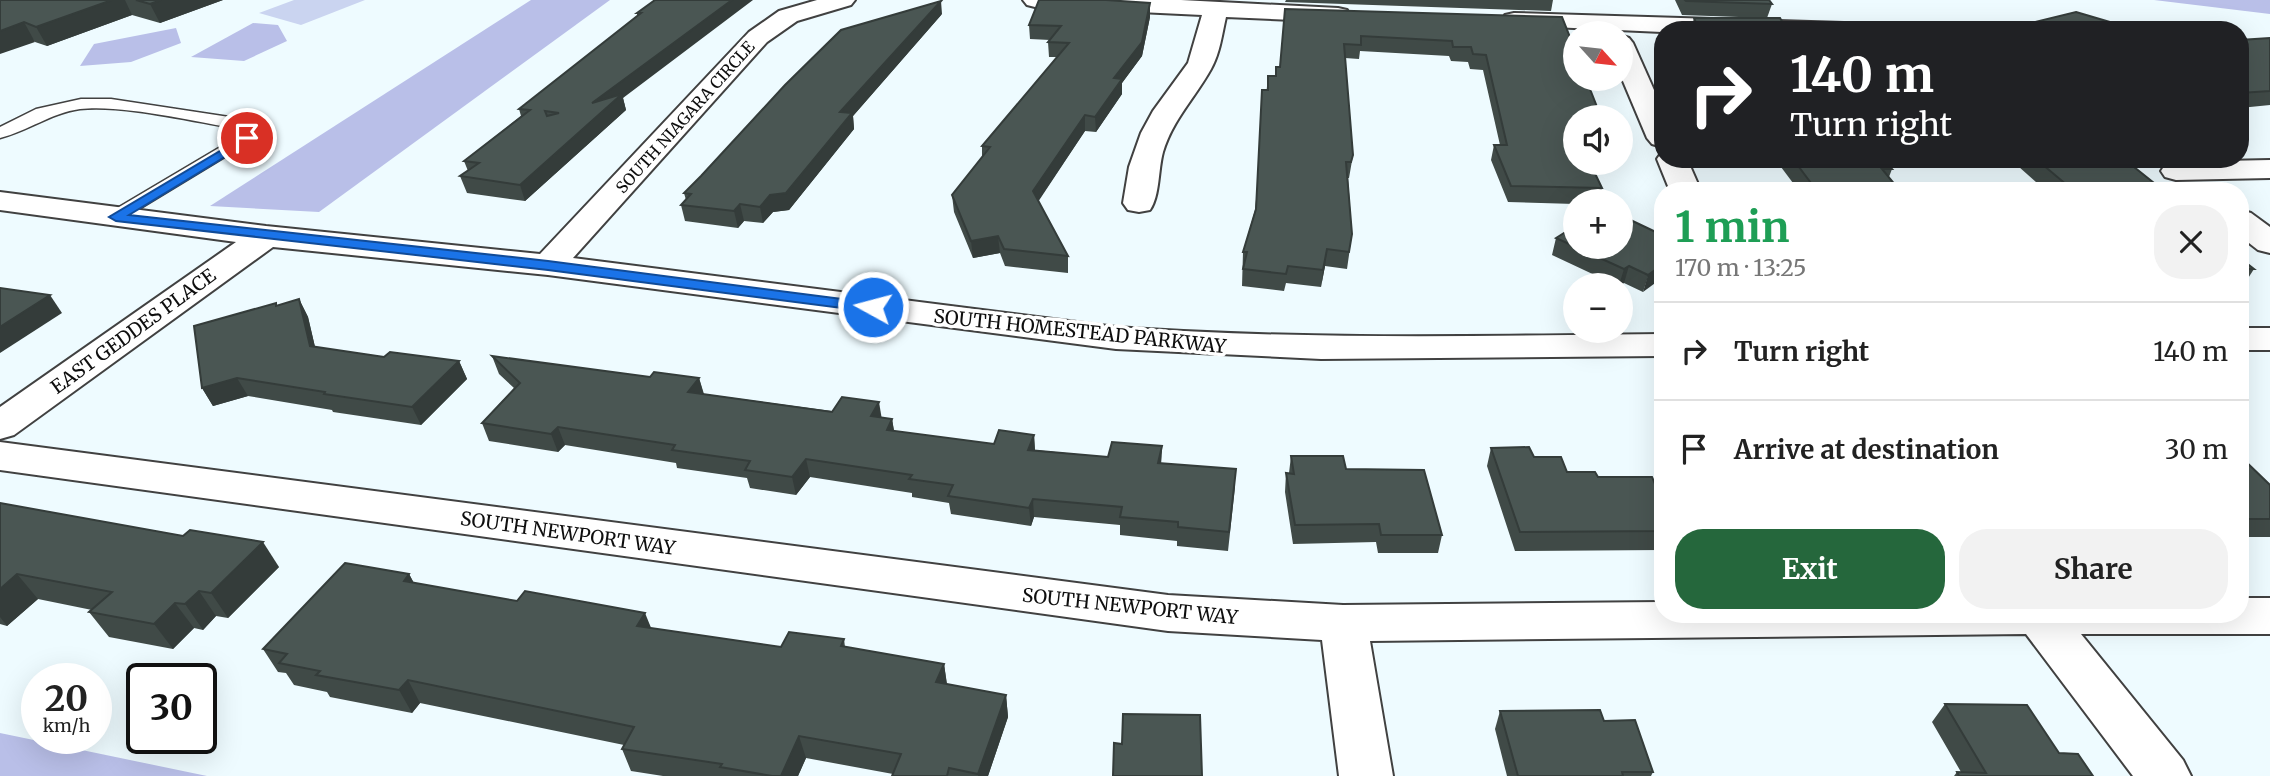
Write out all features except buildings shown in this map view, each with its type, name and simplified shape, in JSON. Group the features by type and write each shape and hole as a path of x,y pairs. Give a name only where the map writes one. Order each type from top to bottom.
{"street":[{"name":"SOUTH NIAGARA CIRCLE","path":"548,265 758,37 788,16 843,0"},
{"path":"1035,0 1215,11 1365,16"},
{"path":"1139,203 1142,169 1154,136 1168,110 1185,91 1202,61 1215,11"},
{"path":"1489,20 1563,28"},
{"path":"1633,33 1654,32"},
{"path":"1633,72 1654,120"},
{"path":"2171,168 2190,182"},
{"path":"2244,168 2270,169"},
{"name":"SOUTH HOMESTEAD PARKWAY","path":"0,201 266,236 548,265 1116,338 1191,345 1311,349 1654,345"},
{"path":"2249,227 2270,243"},
{"name":"EAST GEDDES PLACE","path":"0,426 266,236"},
{"path":"2249,339 2270,339"},
{"name":"SOUTH NEWPORT WAY","path":"0,456 1168,613 1343,623 1654,620"},
{"name":"SOUTH NEWPORT WAY","path":"2249,616 2270,616"},
{"path":"1343,623 1366,776"},
{"path":"2044,623 2164,776"}],"lane":[{"path":"0,132 42,113 82,104 111,104 249,125 247,138 116,217"}],"shaded area":[{"path":"294,0 365,0 301,25 259,13"},
{"path":"531,0 610,0 319,212 210,206"},
{"path":"2154,0 2270,0 2270,14"},
{"path":"253,23 278,25 287,41 244,61 191,57"},
{"path":"176,28 181,43 131,62 80,66 94,44"},
{"path":"0,733 21,737 21,754 101,754 207,776 0,776"}],"route":[{"path":"247,138 116,217 266,236 548,265 873,307"}]}
